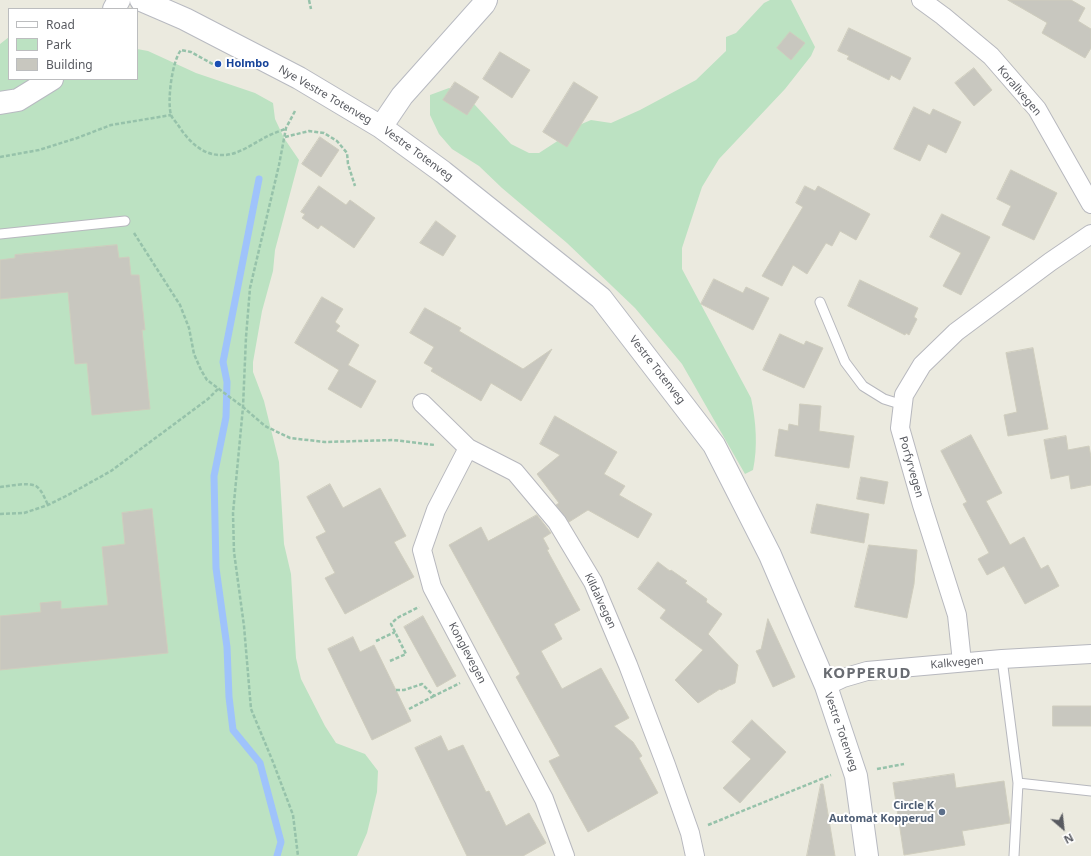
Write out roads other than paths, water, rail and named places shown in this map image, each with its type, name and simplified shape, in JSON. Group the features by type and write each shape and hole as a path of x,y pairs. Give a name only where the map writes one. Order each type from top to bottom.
{"main road":[{"name":"Nye Vestre Totenveg","path":"141,0 185,19 299,78 381,127"},
{"name":"Vestre Totenveg","path":"486,0 402,96 381,127 443,172 601,298 714,445 770,555 826,686 865,770 867,856"},
{"path":"0,102 18,100 50,80"}],"street":[{"name":"Korallvegen","path":"920,0 943,16 990,56 1037,109 1091,204"},
{"name":"Porfyrvegen","path":"962,662 957,615 922,505 900,428 904,394 922,365 956,332 1050,262 1091,234"},
{"name":"Kildalvegen","path":"422,403 468,448 515,472 557,522 593,582 636,686 690,833 695,856"},
{"name":"Konglevegen","path":"468,448 436,510 422,550 432,587 544,800 565,856"},
{"name":"Kalkvegen","path":"826,686 843,678 867,671 962,662 1091,654"}],"lane":[{"path":"0,234 125,221"},
{"path":"820,302 845,362 863,386 884,399 903,405"},
{"path":"1002,659 1018,783 1014,856"},
{"path":"1018,783 1091,791"}],"waterway":[{"path":"259,179 223,362 227,382 226,417 214,476 216,568 227,647 229,697 233,730 260,763 281,842 277,856"}],"place":[{"name":"Holmbo","path":"218,64"},
{"name":"Circle K Automat Kopperud","path":"942,812"}],"district":[{"name":"KOPPERUD","path":"867,674"}]}
